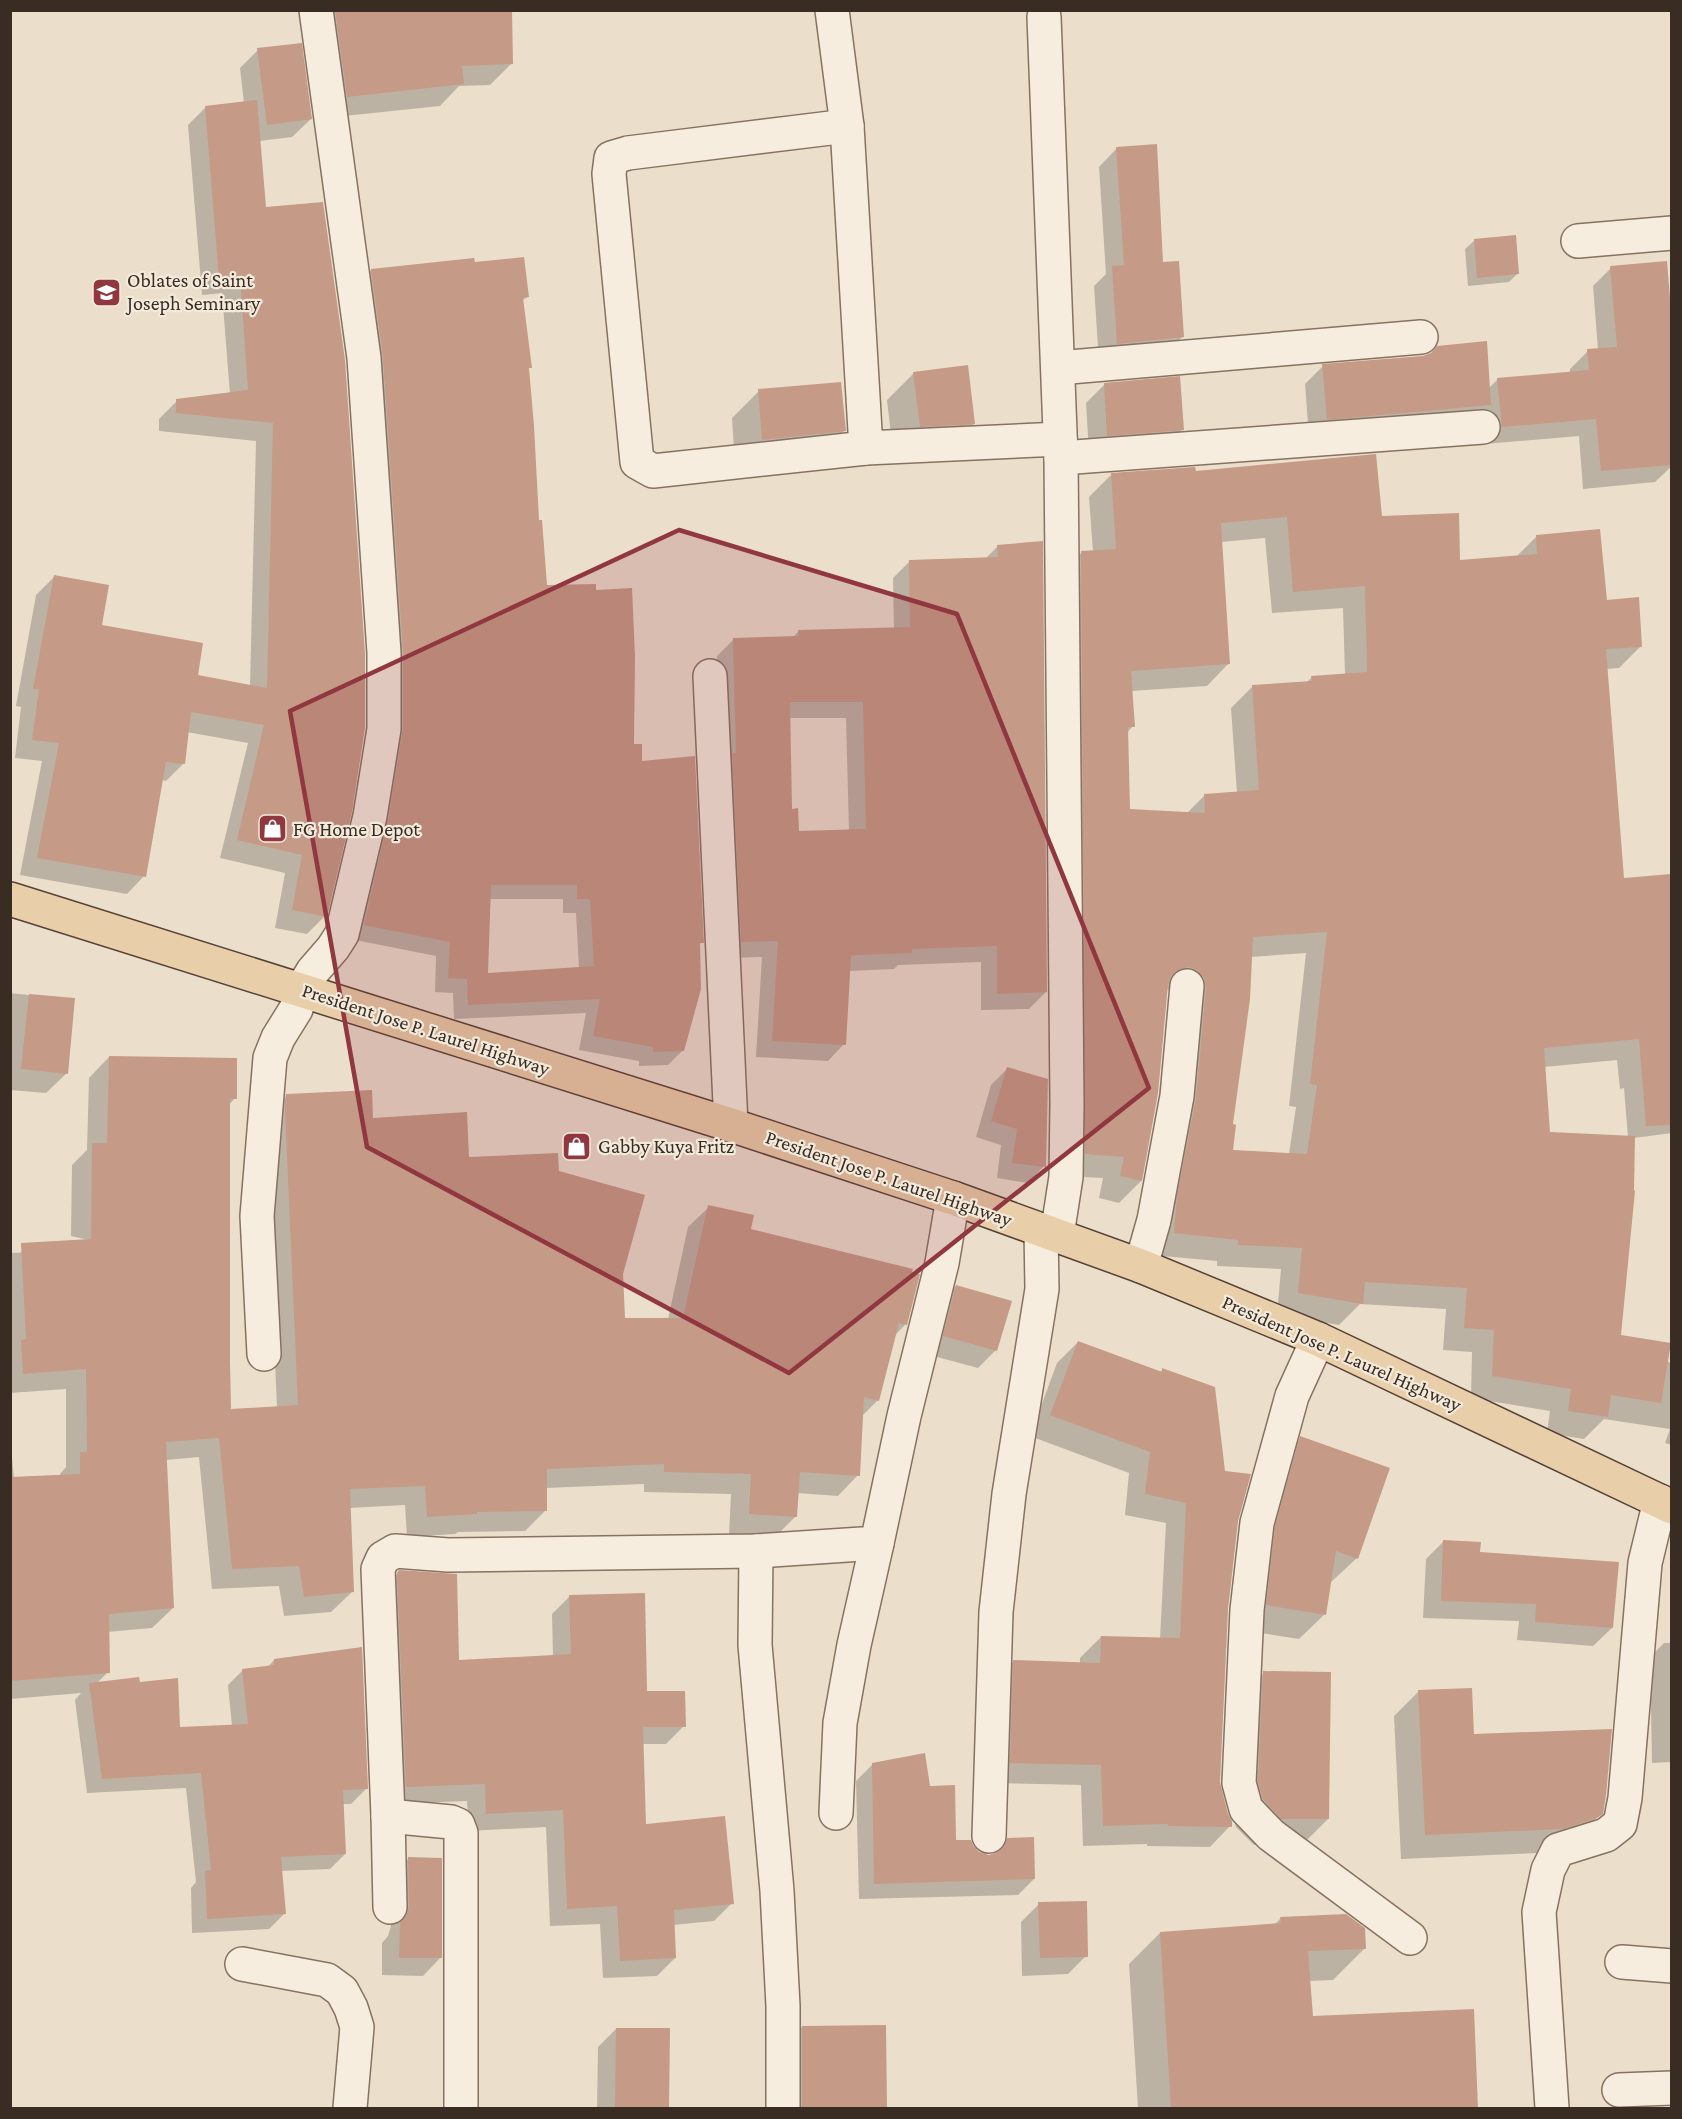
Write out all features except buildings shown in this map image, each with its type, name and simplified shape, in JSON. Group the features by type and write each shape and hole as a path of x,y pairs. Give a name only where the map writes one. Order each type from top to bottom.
{"main road":[{"name":"President Jose P. Laurel Highway","path":"10,899 730,1125 1049,1232 1141,1266 1318,1339 1666,1504"}],"street":[{"path":"264,1354 257,1216 270,1058 278,1038 296,1009 302,989 342,934 370,816 384,729 384,653 364,358 316,10"},
{"path":"832,10 847,126 866,448"},
{"path":"989,1836 996,1612 1009,1494 1049,1232 1066,1177 1060,448 1044,17"},
{"path":"847,126 628,153 611,158 609,174 637,462 652,471 866,448 1060,448 1483,427"},
{"path":"1578,241 1671,233"},
{"path":"1058,368 1421,337"},
{"path":"710,676 730,1125"},
{"path":"1141,1266 1154,1220 1175,1107 1186,986"},
{"path":"836,1813 840,1723 854,1646 904,1416 942,1263 953,1198"},
{"path":"1318,1339 1292,1396 1257,1523 1247,1610 1239,1782 1246,1809 1271,1835 1410,1938"},
{"path":"1552,2109 1539,1912 1548,1870 1558,1850 1606,1835 1620,1824 1625,1798 1645,1563 1666,1504"},
{"path":"390,1907 378,1569 383,1558 395,1551 448,1555 756,1551 877,1543"},
{"path":"756,1551 755,1645 777,1891 783,2006 783,2109"},
{"path":"388,1816 451,1822 458,1825 461,1833 461,2109"},
{"path":"1622,1962 1671,1966"},
{"path":"242,1964 327,1980 342,1991 357,2027 350,2109"},
{"path":"1619,2090 1671,2088"}],"highlighted area":[{"path":"679,530 957,614 1149,1088 789,1373 367,1147 290,711"}],"place":[{"name":"Oblates of Saint Joseph Seminary","path":"106,292"},
{"name":"FG Home Depot","path":"272,829"},
{"name":"Gabby Kuya Fritz","path":"577,1146"}]}
